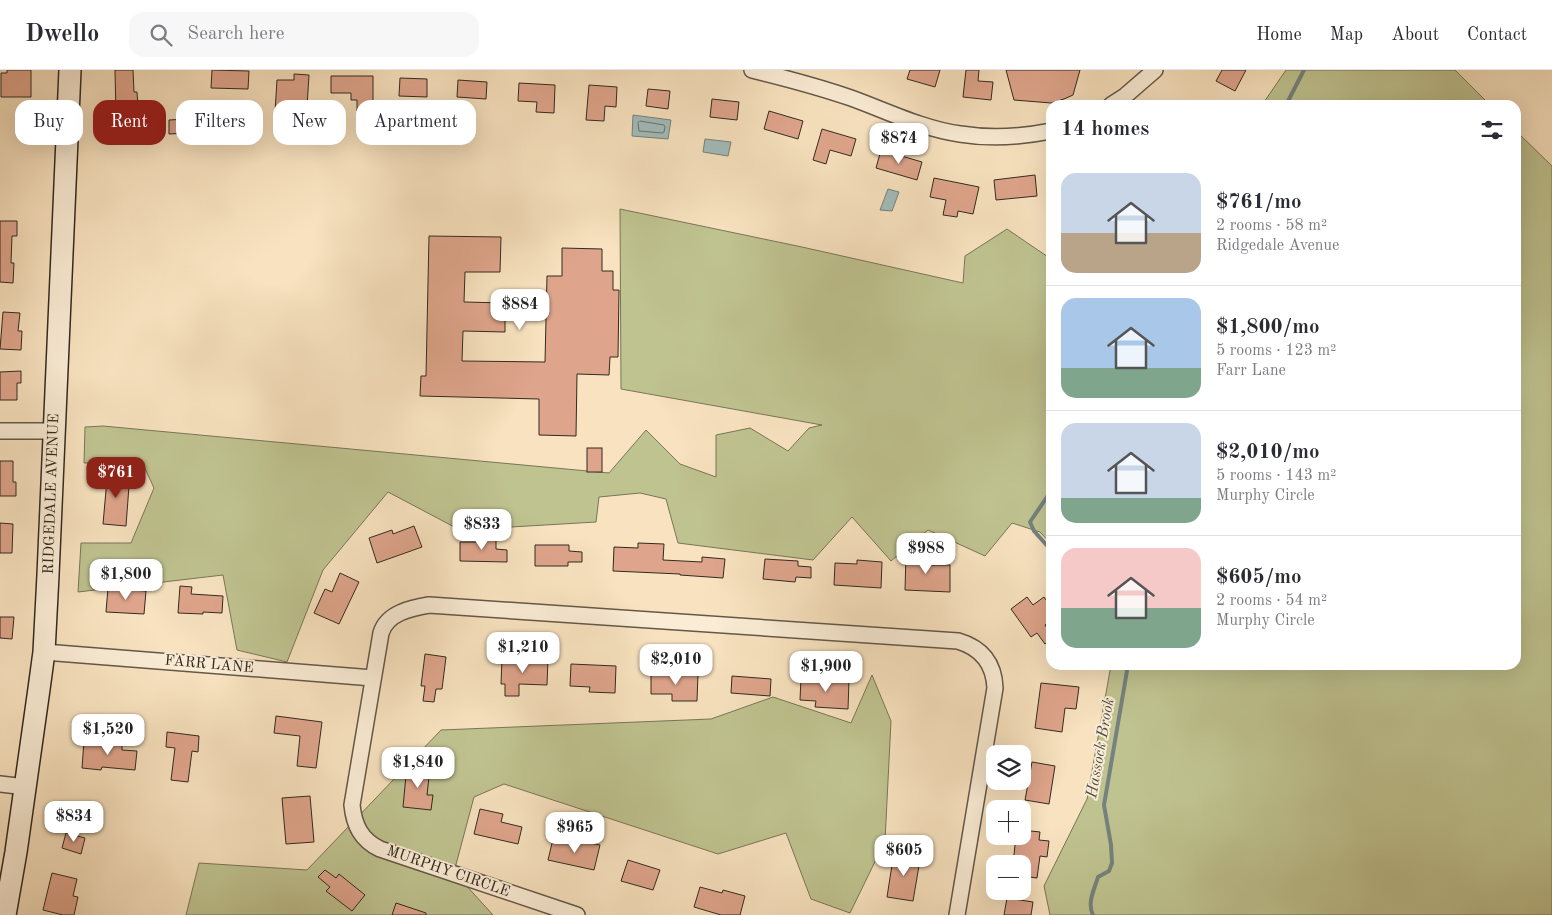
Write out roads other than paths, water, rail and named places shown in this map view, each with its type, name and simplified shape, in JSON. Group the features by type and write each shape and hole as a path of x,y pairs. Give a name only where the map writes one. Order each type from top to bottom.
{"main road":[{"name":"RIDGEDALE AVENUE","path":"5,915 26,787 44,652 70,70"}],"street":[{"path":"752,70 788,79 958,134 979,137 1009,137 1033,135 1046,131"},
{"path":"1119,100 1155,70"},
{"path":"0,431 54,431"},
{"name":"MURPHY CIRCLE","path":"577,915 380,849 364,838 357,828 353,817 352,805 381,633 385,623 403,612 429,605 958,641 977,649 986,658 994,676 995,688 956,915"},
{"name":"FARR LANE","path":"44,652 374,678"},
{"path":"0,784 26,787"}],"water":[{"path":"633,115 671,120 668,139 632,136"},
{"path":"705,139 731,142 728,156 703,152"},
{"path":"888,189 899,192 892,211 880,210"}],"waterway":[{"name":"Hassock Brook","path":"1289,100 1304,70"},
{"name":"Hassock Brook","path":"1046,498 1030,522 1034,531 1046,544"},
{"name":"Hassock Brook","path":"1093,915 1091,901 1098,877 1109,871 1112,863 1104,805 1127,670"}]}
